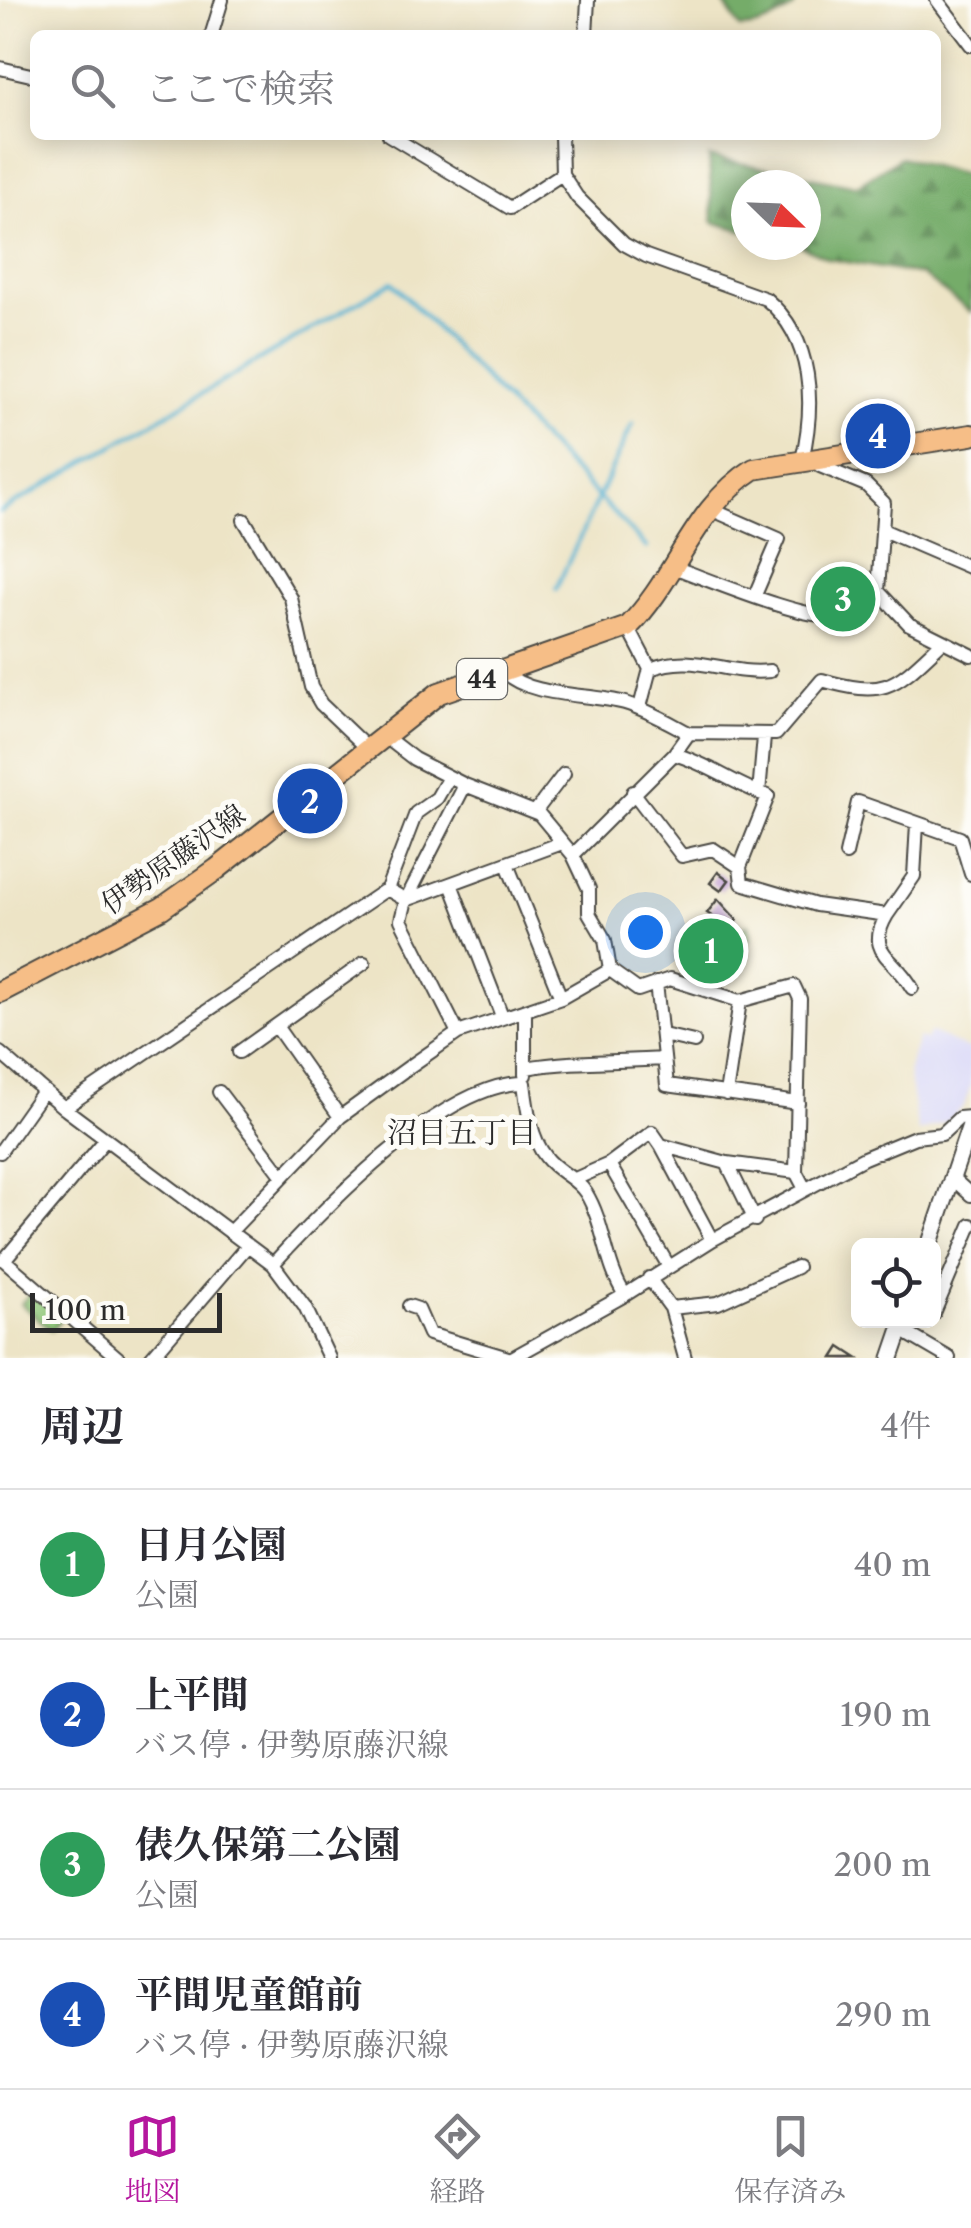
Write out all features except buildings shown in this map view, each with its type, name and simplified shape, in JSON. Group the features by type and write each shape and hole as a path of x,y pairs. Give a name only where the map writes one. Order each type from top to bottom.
{"main road":[{"path":"628,628 646,609 708,508 725,488 754,469 971,436"},
{"name":"伊勢原藤沢線","path":"0,992 162,908 217,869 438,693 628,628"}],"street":[{"path":"211,30 222,0"},
{"path":"586,30 588,0"},
{"path":"937,0 971,45"},
{"path":"0,68 30,75"},
{"path":"397,140 510,208 562,174"},
{"path":"561,140 562,174 577,197 624,244 646,256 766,299 781,311 812,385 810,460 875,492 884,504 878,592"},
{"path":"708,508 779,539 755,595"},
{"path":"244,520 292,598 310,686 321,704 374,741 465,785 535,812 573,855 588,889 589,912 604,940 610,970 638,990 670,979 740,1000 794,986 800,1000 796,1172 804,1189"},
{"path":"885,531 971,568"},
{"path":"673,567 755,595 836,616 878,592"},
{"path":"878,592 909,624 971,655"},
{"path":"628,628 650,669 640,708"},
{"path":"504,672 514,682 640,708 689,733 764,737 776,734 822,680 865,692 900,681 942,642"},
{"path":"650,669 676,659 742,674 764,667"},
{"path":"573,855 674,754 689,733"},
{"path":"759,793 764,737"},
{"path":"674,754 705,763 768,796 740,868 742,884 816,906 887,915"},
{"path":"535,812 564,774"},
{"path":"64,1108 387,889 416,813 437,798 450,777"},
{"path":"458,1034 402,920 406,900 465,785"},
{"path":"633,792 682,856 712,848 740,868"},
{"path":"846,854 858,802 960,838 971,874"},
{"path":"912,988 877,946 876,934 914,876 917,824"},
{"path":"406,900 562,844"},
{"path":"508,864 561,998"},
{"path":"450,884 502,1016"},
{"path":"387,889 406,900"},
{"path":"239,1052 364,962"},
{"path":"230,1232 340,1117 458,1034 561,998 610,970"},
{"path":"656,983 667,1084 798,1103"},
{"path":"726,1094 740,1000"},
{"path":"524,1011 527,1112 546,1158 575,1179 588,1196 614,1280 625,1296"},
{"path":"276,1026 340,1117"},
{"path":"663,1035 694,1042"},
{"path":"0,1053 42,1091 273,1264 305,1308 329,1358"},
{"path":"526,1068 576,1059 601,1068 646,1064 663,1058"},
{"path":"273,1264 338,1193 404,1141 488,1088 524,1083"},
{"path":"0,1152 42,1091"},
{"path":"220,1092 247,1120 282,1175"},
{"path":"409,1306 418,1308 429,1334 510,1358 625,1296 712,1240 864,1158 915,1137 942,1134 958,1118 971,1120 932,1238"},
{"path":"575,1179 609,1164 652,1132 712,1240"},
{"path":"106,1140 2,1259 118,1358"},
{"path":"661,1146 727,1162 796,1172"},
{"path":"727,1162 755,1220"},
{"path":"609,1164 668,1265"},
{"path":"952,1178 971,1195"},
{"path":"941,1297 971,1226"},
{"path":"151,1358 248,1244"},
{"path":"670,1308 718,1303 797,1267"},
{"path":"649,1278 670,1308 685,1358"},
{"path":"892,1358 901,1328"},
{"path":"906,1328 948,1358"},
{"path":"922,1342 927,1328"}],"shaded area":[{"path":"930,1032 971,1050 971,1084 964,1106 948,1121 918,1132 908,1070 918,1038 926,1040"}],"green space":[{"path":"721,0 796,0 794,7 775,19 740,28"},
{"path":"709,157 775,170 731,170 731,227 713,222"},
{"path":"901,157 971,177 971,312 922,275 821,255 821,179 856,186"},
{"path":"831,585 861,597 834,615 821,610"},
{"path":"748,925 751,939 726,949 730,970 711,976 693,948 724,942 721,936"},
{"path":"32,1291 63,1317 52,1330 21,1304"}],"waterway":[{"path":"0,512 392,282 647,548"},
{"path":"556,589 633,423"}],"place":[{"name":"平間児童館前","path":"878,436"},
{"name":"俵久保第二公園","path":"843,599"},
{"name":"上平間","path":"310,801"},
{"name":"日月公園","path":"711,951"}],"district":[{"name":"沼目五丁目","path":"462,1133"}]}
